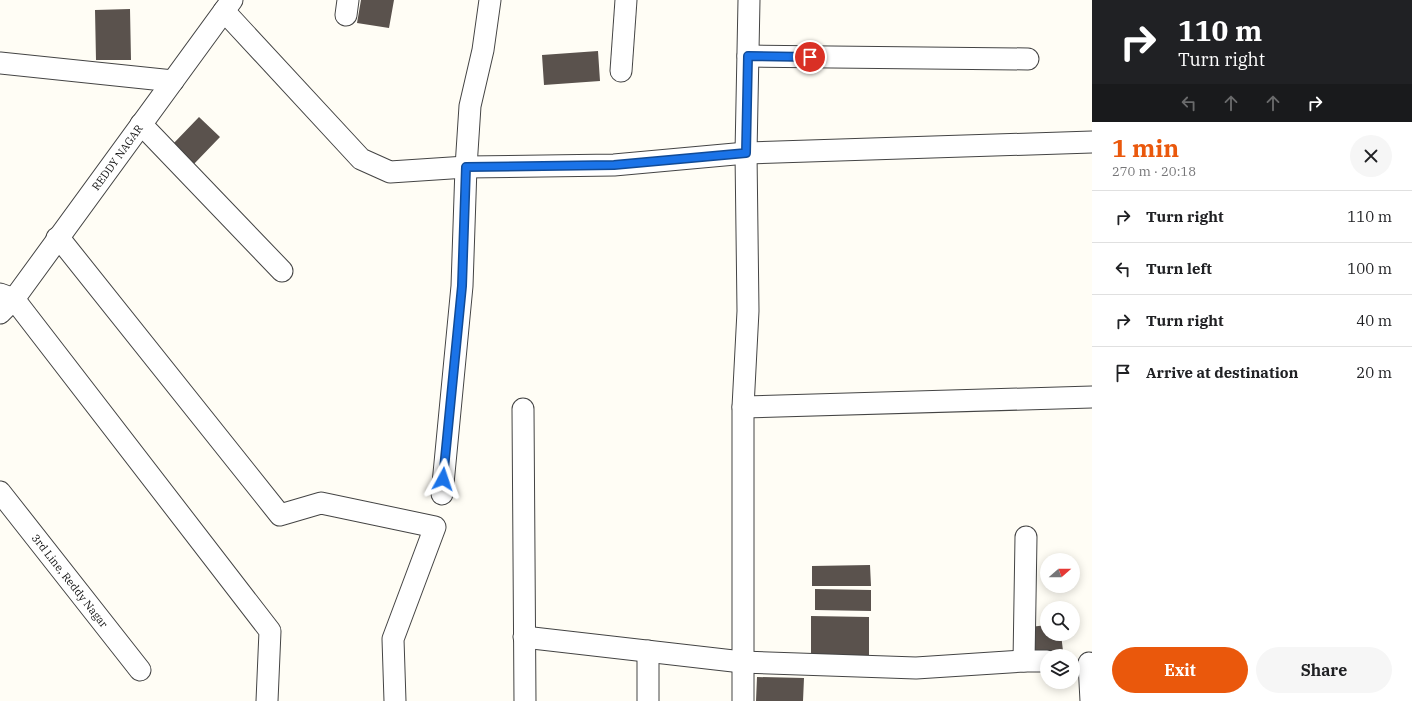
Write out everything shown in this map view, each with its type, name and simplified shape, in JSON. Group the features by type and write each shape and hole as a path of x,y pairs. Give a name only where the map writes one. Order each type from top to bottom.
{"street":[{"path":"442,494 462,286 466,167 470,106 483,50 490,0"},
{"path":"621,71 626,0"},
{"path":"743,701 743,407 748,311 746,153 749,0"},
{"path":"228,6 361,159 390,172 466,167 614,165 746,153 1092,142"},
{"name":"REDDY NAGAR","path":"5,302 58,238 228,6"},
{"path":"748,56 1028,59"},
{"path":"0,63 173,80"},
{"path":"142,124 282,271"},
{"path":"58,238 280,515 320,503 435,527 393,639 395,701"},
{"path":"5,302 270,631 267,701"},
{"path":"743,407 1092,397"},
{"path":"523,410 525,701"},
{"name":"3rd Line, Reddy Nagar","path":"0,492 140,670"},
{"path":"1024,660 1026,537"},
{"path":"524,637 742,662 916,668 1024,660 1040,661"},
{"path":"648,651 648,701"},
{"path":"1085,662 1091,701"}],"building":[{"path":"361,0 394,0 389,28 357,23"},
{"path":"130,9 131,60 96,60 95,10"},
{"path":"598,51 600,81 544,85 542,55"},
{"path":"199,117 220,137 193,165 172,145"},
{"path":"870,565 871,586 812,586 812,566"},
{"path":"815,589 871,590 871,611 815,610"},
{"path":"811,616 869,617 869,656 811,655"},
{"path":"1040,626 1040,641 1062,641 1063,649 1040,649 1040,654 1035,655 1030,627"},
{"path":"757,677 804,678 803,701 756,701"}],"route":[{"path":"443,479 462,286 466,167 614,165 746,153 748,56 810,57"}]}
